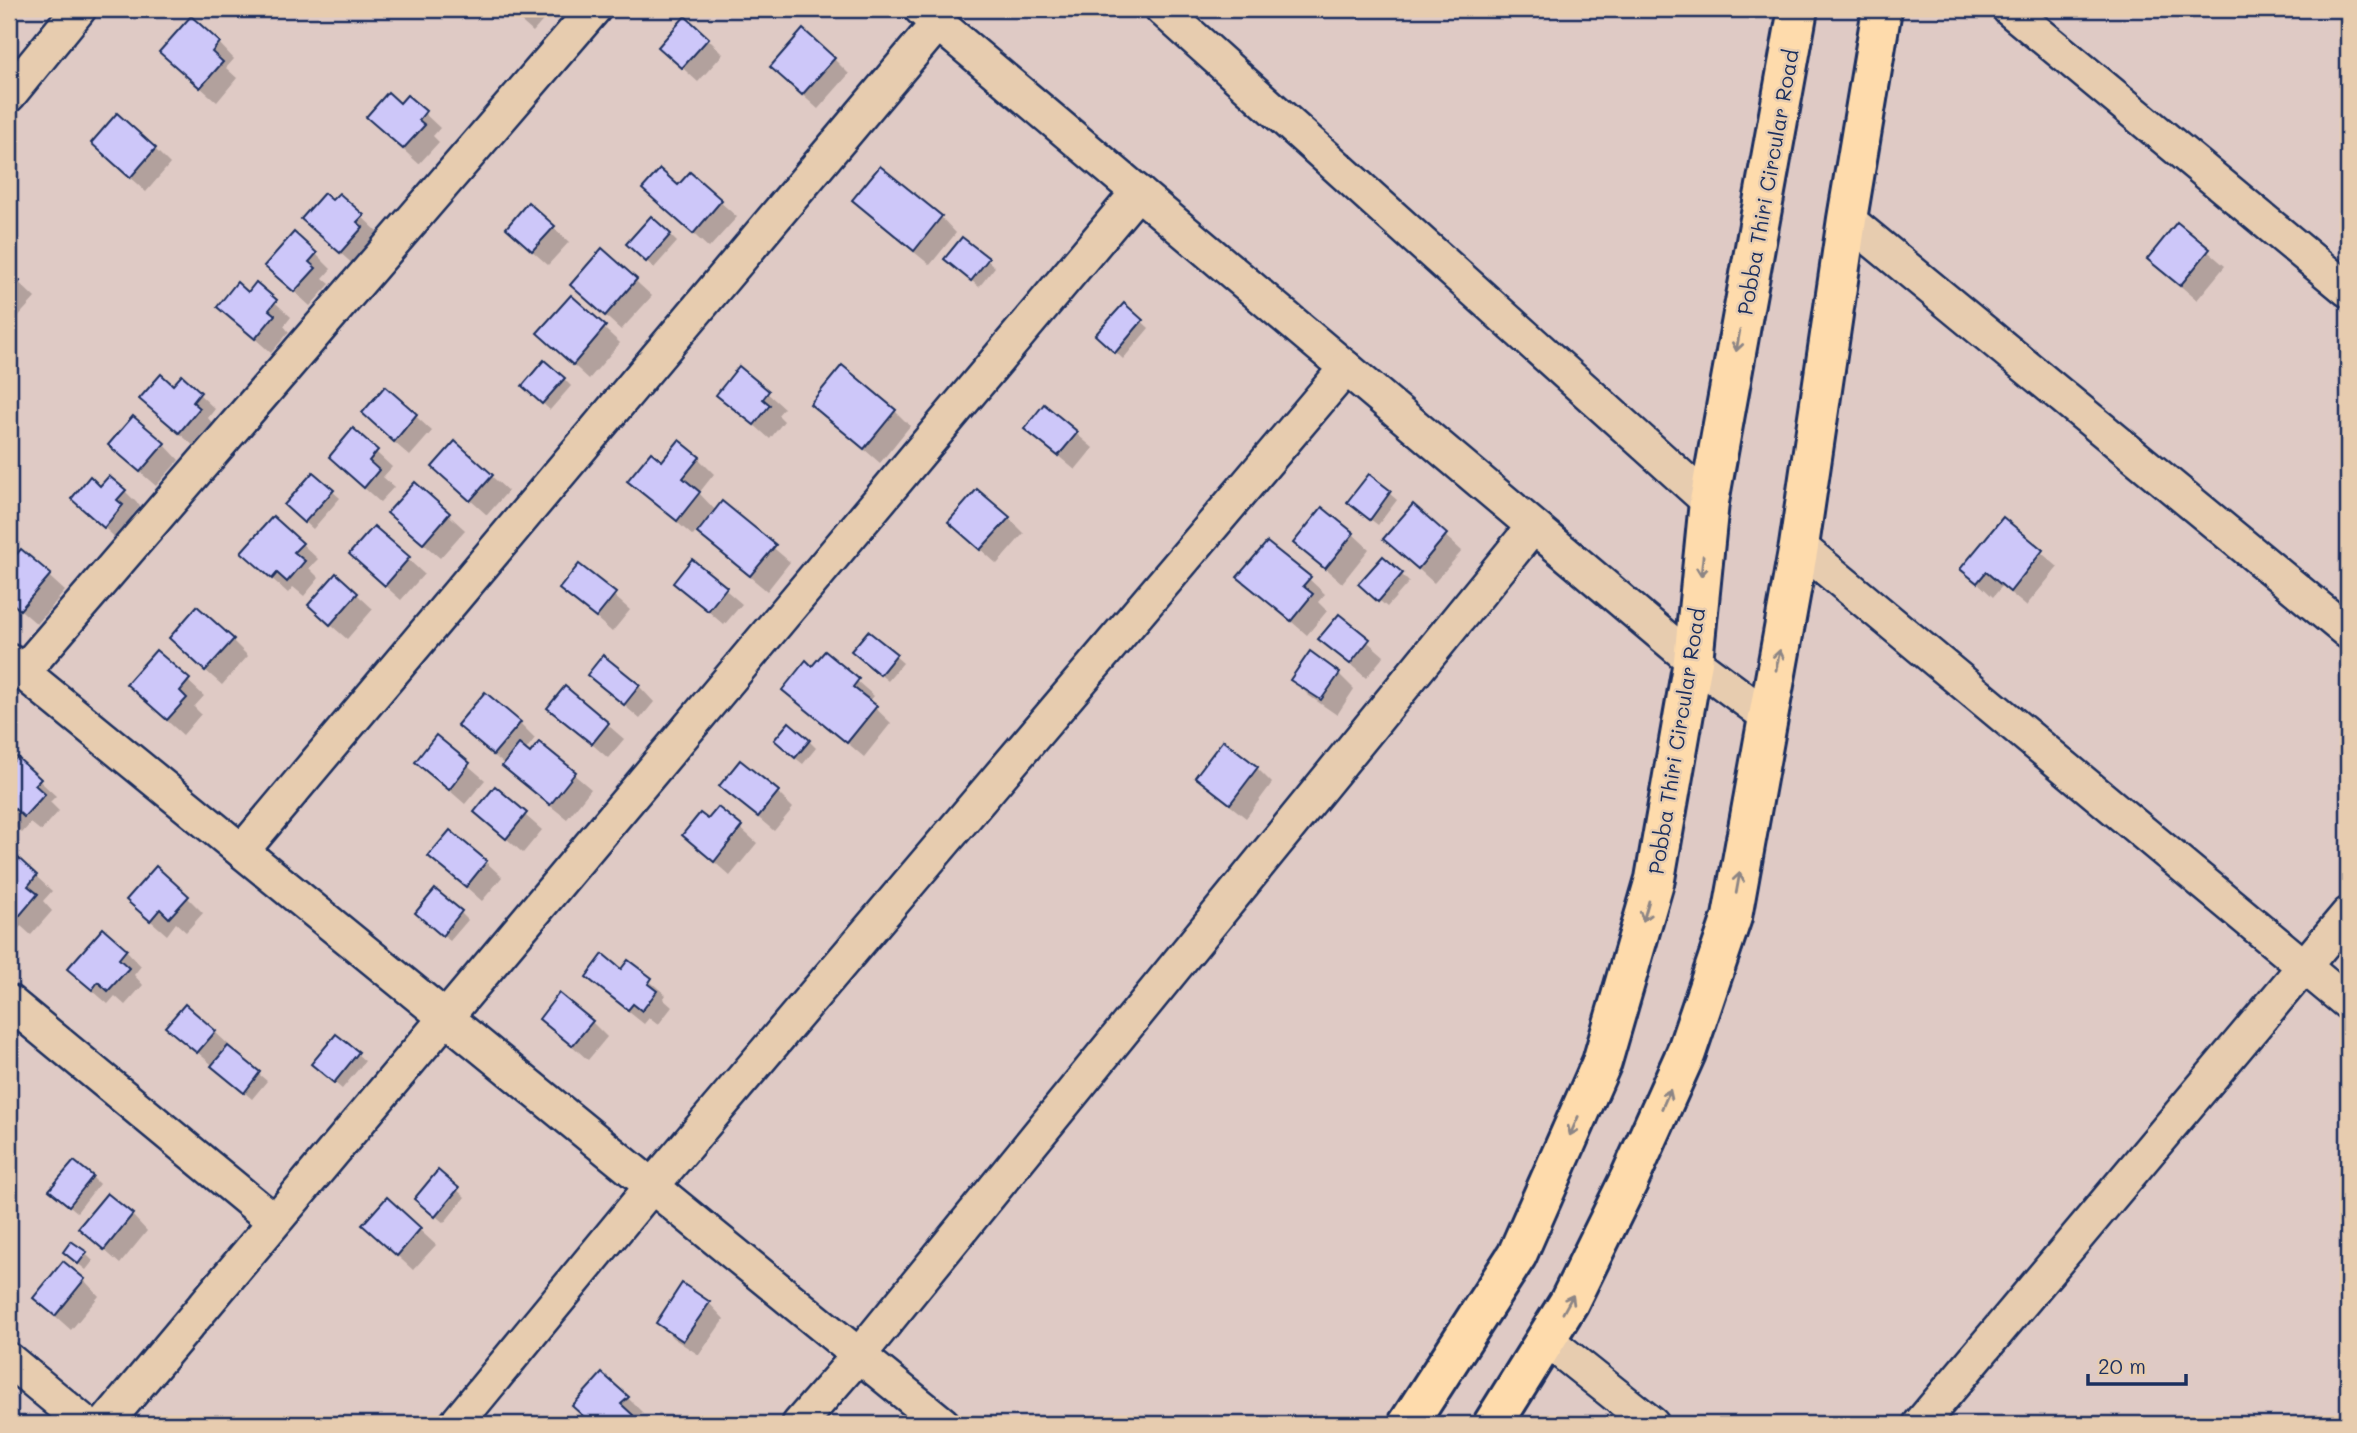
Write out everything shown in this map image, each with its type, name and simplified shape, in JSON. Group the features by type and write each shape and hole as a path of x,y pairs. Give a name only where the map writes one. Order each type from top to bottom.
{"main road":[{"name":"Pobba Thiri Circular Road","path":"1408,1424 1517,1255 1602,1062 1655,879 1693,661 1709,502 1798,9"},
{"path":"1493,1424 1569,1302 1629,1180 1686,1053 1732,917 1799,546 1847,219 1882,9"}],"street":[{"path":"9,95 79,9"},
{"path":"594,9 16,666 943,1424"},
{"path":"1162,9 1709,502"},
{"path":"2008,9 2348,290"},
{"path":"242,851 930,16 1693,661 1767,716"},
{"path":"105,1424 1138,192"},
{"path":"1847,219 2348,632"},
{"path":"456,1424 652,1186 1346,368"},
{"path":"799,1424 859,1355 1533,527"},
{"path":"1799,546 2348,1003"},
{"path":"1920,1424 2348,914"},
{"path":"9,1002 274,1221"},
{"path":"1547,1340 1653,1424"},
{"path":"9,1360 86,1424"}],"building":[{"path":"191,16 220,42 212,52 223,62 200,88 159,52"},
{"path":"685,16 709,38 682,68 658,47"},
{"path":"803,29 835,58 802,95 770,67"},
{"path":"388,92 400,103 407,95 426,111 419,120 425,125 403,149 366,117"},
{"path":"117,113 156,148 130,178 91,143"},
{"path":"880,166 942,216 914,251 852,200"},
{"path":"660,169 678,185 690,172 722,200 693,234 642,189"},
{"path":"324,193 332,200 339,193 364,215 357,222 363,227 340,253 301,219"},
{"path":"528,202 555,226 532,251 506,228"},
{"path":"651,216 671,234 646,262 626,244"},
{"path":"2177,222 2210,249 2180,286 2147,259"},
{"path":"294,232 317,253 309,262 316,268 294,292 264,266"},
{"path":"962,237 989,258 971,281 944,259"},
{"path":"602,248 637,279 605,316 570,285"},
{"path":"9,271 20,281 9,295"},
{"path":"237,282 248,292 256,282 277,300 269,310 275,315 255,339 217,307"},
{"path":"571,295 606,326 573,365 537,333"},
{"path":"1124,303 1143,320 1115,353 1095,335"},
{"path":"544,360 565,378 542,404 522,386"},
{"path":"842,365 896,410 864,449 810,404"},
{"path":"739,366 769,391 763,399 770,405 754,425 716,395"},
{"path":"161,374 173,385 182,375 201,392 193,402 200,408 179,433 139,399"},
{"path":"385,386 417,414 394,442 362,413"},
{"path":"1044,404 1078,432 1058,456 1024,429"},
{"path":"133,416 165,443 140,472 108,445"},
{"path":"353,428 378,450 369,461 379,470 364,488 329,457"},
{"path":"679,440 700,457 683,478 700,492 677,521 627,481 651,452 662,461"},
{"path":"455,441 493,475 470,501 432,467"},
{"path":"313,472 334,490 304,523 284,505"},
{"path":"1369,474 1391,491 1370,520 1347,502"},
{"path":"90,476 100,486 109,476 126,490 117,500 123,505 104,528 71,499"},
{"path":"415,482 450,513 423,544 387,513"},
{"path":"977,489 1010,517 980,550 948,522"},
{"path":"722,501 776,545 750,576 697,533"},
{"path":"1413,504 1447,534 1418,569 1383,539"},
{"path":"1322,507 1354,533 1325,569 1293,543"},
{"path":"273,516 303,543 294,552 305,561 287,582 277,573 272,579 241,552"},
{"path":"2003,517 2043,550 2010,592 1986,572 1977,583 1960,569"},
{"path":"374,526 410,557 385,586 349,554"},
{"path":"1267,542 1311,577 1303,586 1313,594 1291,621 1237,577"},
{"path":"21,549 51,574 20,610 9,600 9,563"},
{"path":"1383,556 1403,573 1378,602 1358,584"},
{"path":"692,559 727,587 708,611 673,583"},
{"path":"579,564 616,593 596,618 559,589"},
{"path":"336,573 358,593 330,625 308,605"},
{"path":"197,606 234,639 205,671 169,638"},
{"path":"1339,614 1370,639 1350,664 1318,639"},
{"path":"868,631 897,654 880,675 851,651"},
{"path":"156,650 190,679 180,691 187,698 167,720 126,684"},
{"path":"825,651 859,679 853,687 877,706 847,743 782,690 806,660 812,666"},
{"path":"1310,651 1340,673 1321,700 1290,680"},
{"path":"603,655 640,685 624,705 587,675"},
{"path":"565,686 609,723 592,744 547,708"},
{"path":"485,692 521,722 493,755 457,725"},
{"path":"789,722 810,740 795,758 774,740"},
{"path":"436,735 470,763 449,790 415,762"},
{"path":"1223,740 1258,767 1230,804 1195,777"},
{"path":"539,742 576,772 550,805 502,766 519,744 530,753"},
{"path":"17,757 41,779 35,785 45,794 24,817 15,809 9,816 9,766"},
{"path":"740,760 779,791 758,817 719,786"},
{"path":"495,786 527,813 506,839 474,812"},
{"path":"718,807 742,826 714,862 682,835 700,813 708,819"},
{"path":"450,830 487,861 466,887 428,856"},
{"path":"14,854 37,875 28,886 38,894 15,921 9,915 9,860"},
{"path":"156,866 189,896 169,918 160,909 150,921 126,900"},
{"path":"435,889 462,911 442,936 415,913"},
{"path":"103,928 127,949 119,959 129,968 108,991 98,982 92,990 67,969"},
{"path":"603,954 621,969 628,960 652,978 648,984 657,991 642,1011 633,1004 628,1010 586,977"},
{"path":"559,993 593,1021 572,1046 539,1019"},
{"path":"185,1004 216,1031 197,1053 165,1027"},
{"path":"336,1034 359,1052 334,1083 311,1064"},
{"path":"228,1046 260,1072 244,1093 211,1066"},
{"path":"74,1161 93,1176 69,1206 49,1190"},
{"path":"438,1170 459,1188 435,1217 414,1199"},
{"path":"107,1193 133,1214 104,1250 78,1228"},
{"path":"387,1197 421,1228 397,1256 362,1225"},
{"path":"71,1241 87,1252 78,1264 63,1252"},
{"path":"63,1261 85,1279 55,1316 33,1298"},
{"path":"682,1283 710,1302 683,1341 656,1323"},
{"path":"602,1373 629,1397 621,1404 633,1415 625,1424 592,1424 572,1406"}]}
